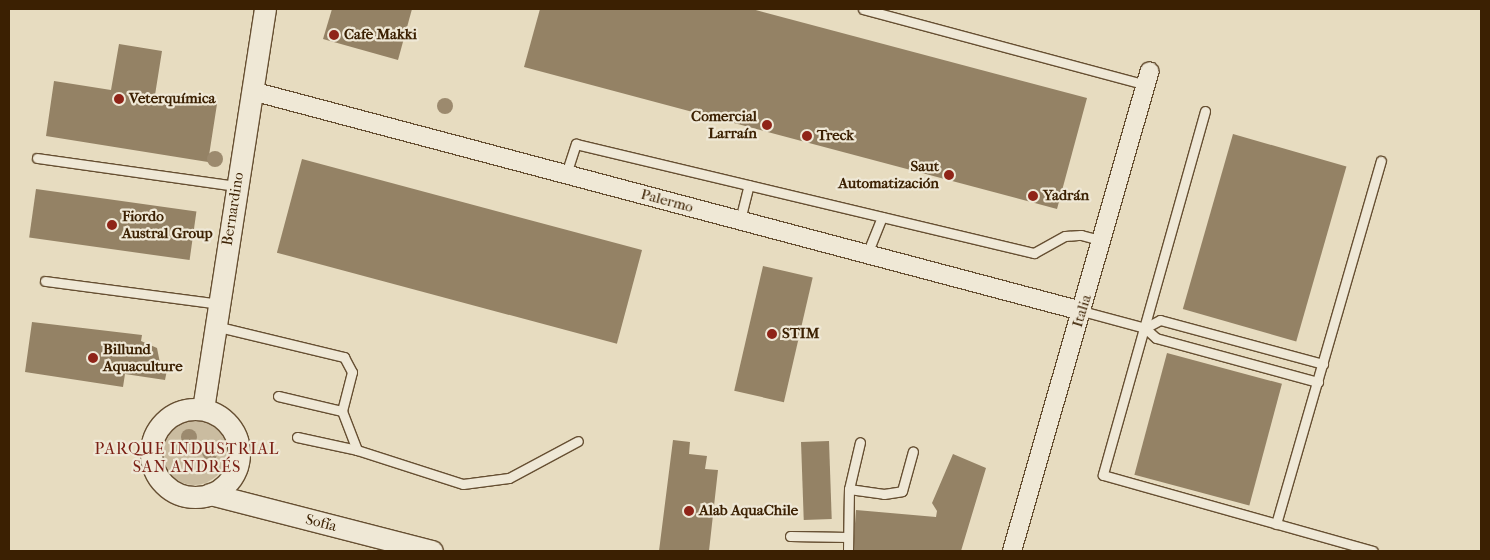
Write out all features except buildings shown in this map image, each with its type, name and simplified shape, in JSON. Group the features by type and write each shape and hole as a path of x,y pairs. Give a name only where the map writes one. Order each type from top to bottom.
{"street":[{"name":"Bernardino","path":"203,409 265,9"},
{"name":"Italia","path":"1012,551 1104,241 1148,78"},
{"name":"Palermo","path":"252,91 1082,311"},
{"path":"203,409 217,414 228,423 239,449 232,476 210,494 189,496 168,488 152,464 152,442 162,422 181,411 203,409"},
{"name":"Sofía","path":"210,494 432,551"}],"lane":[{"path":"863,9 1148,78"},
{"path":"1206,111 1104,475 1373,551"},
{"path":"566,174 576,144 1034,253 1065,236 1081,235 1104,241"},
{"path":"38,158 237,186"},
{"path":"1276,524 1381,161"},
{"path":"740,220 749,185"},
{"path":"867,254 882,217"},
{"path":"45,281 219,304"},
{"path":"1082,311 1145,328 1156,338 1318,382"},
{"path":"1145,328 1160,320 1323,364"},
{"path":"216,326 344,357 352,372 342,411 357,450"},
{"path":"278,396 342,411"},
{"path":"297,437 357,450 463,484 486,483 509,478 578,441"},
{"path":"848,551 849,489 860,442"},
{"path":"849,489 884,494 902,491 912,451"},
{"path":"790,536 848,536"}],"shaded area":[{"path":"194,419 206,422 217,429 224,440 227,452 224,464 217,475 206,482 194,485 182,482 171,475 164,464 161,452 164,440 171,429 182,422"}],"place":[{"name":"Cafe Makki","path":"334,35"},
{"name":"Veterquímica","path":"119,99"},
{"name":"Comercial Larraín","path":"767,125"},
{"name":"Treck","path":"807,136"},
{"name":"Saut Automatización","path":"949,175"},
{"name":"Yadrán","path":"1033,196"},
{"name":"Fiordo Austral Group","path":"112,225"},
{"name":"STIM","path":"772,334"},
{"name":"Billund Aquaculture","path":"93,358"},
{"name":"Alab AquaChile","path":"689,511"}],"district":[{"name":"PARQUE INDUSTRIAL SAN ANDRÉS","path":"187,458"}]}
